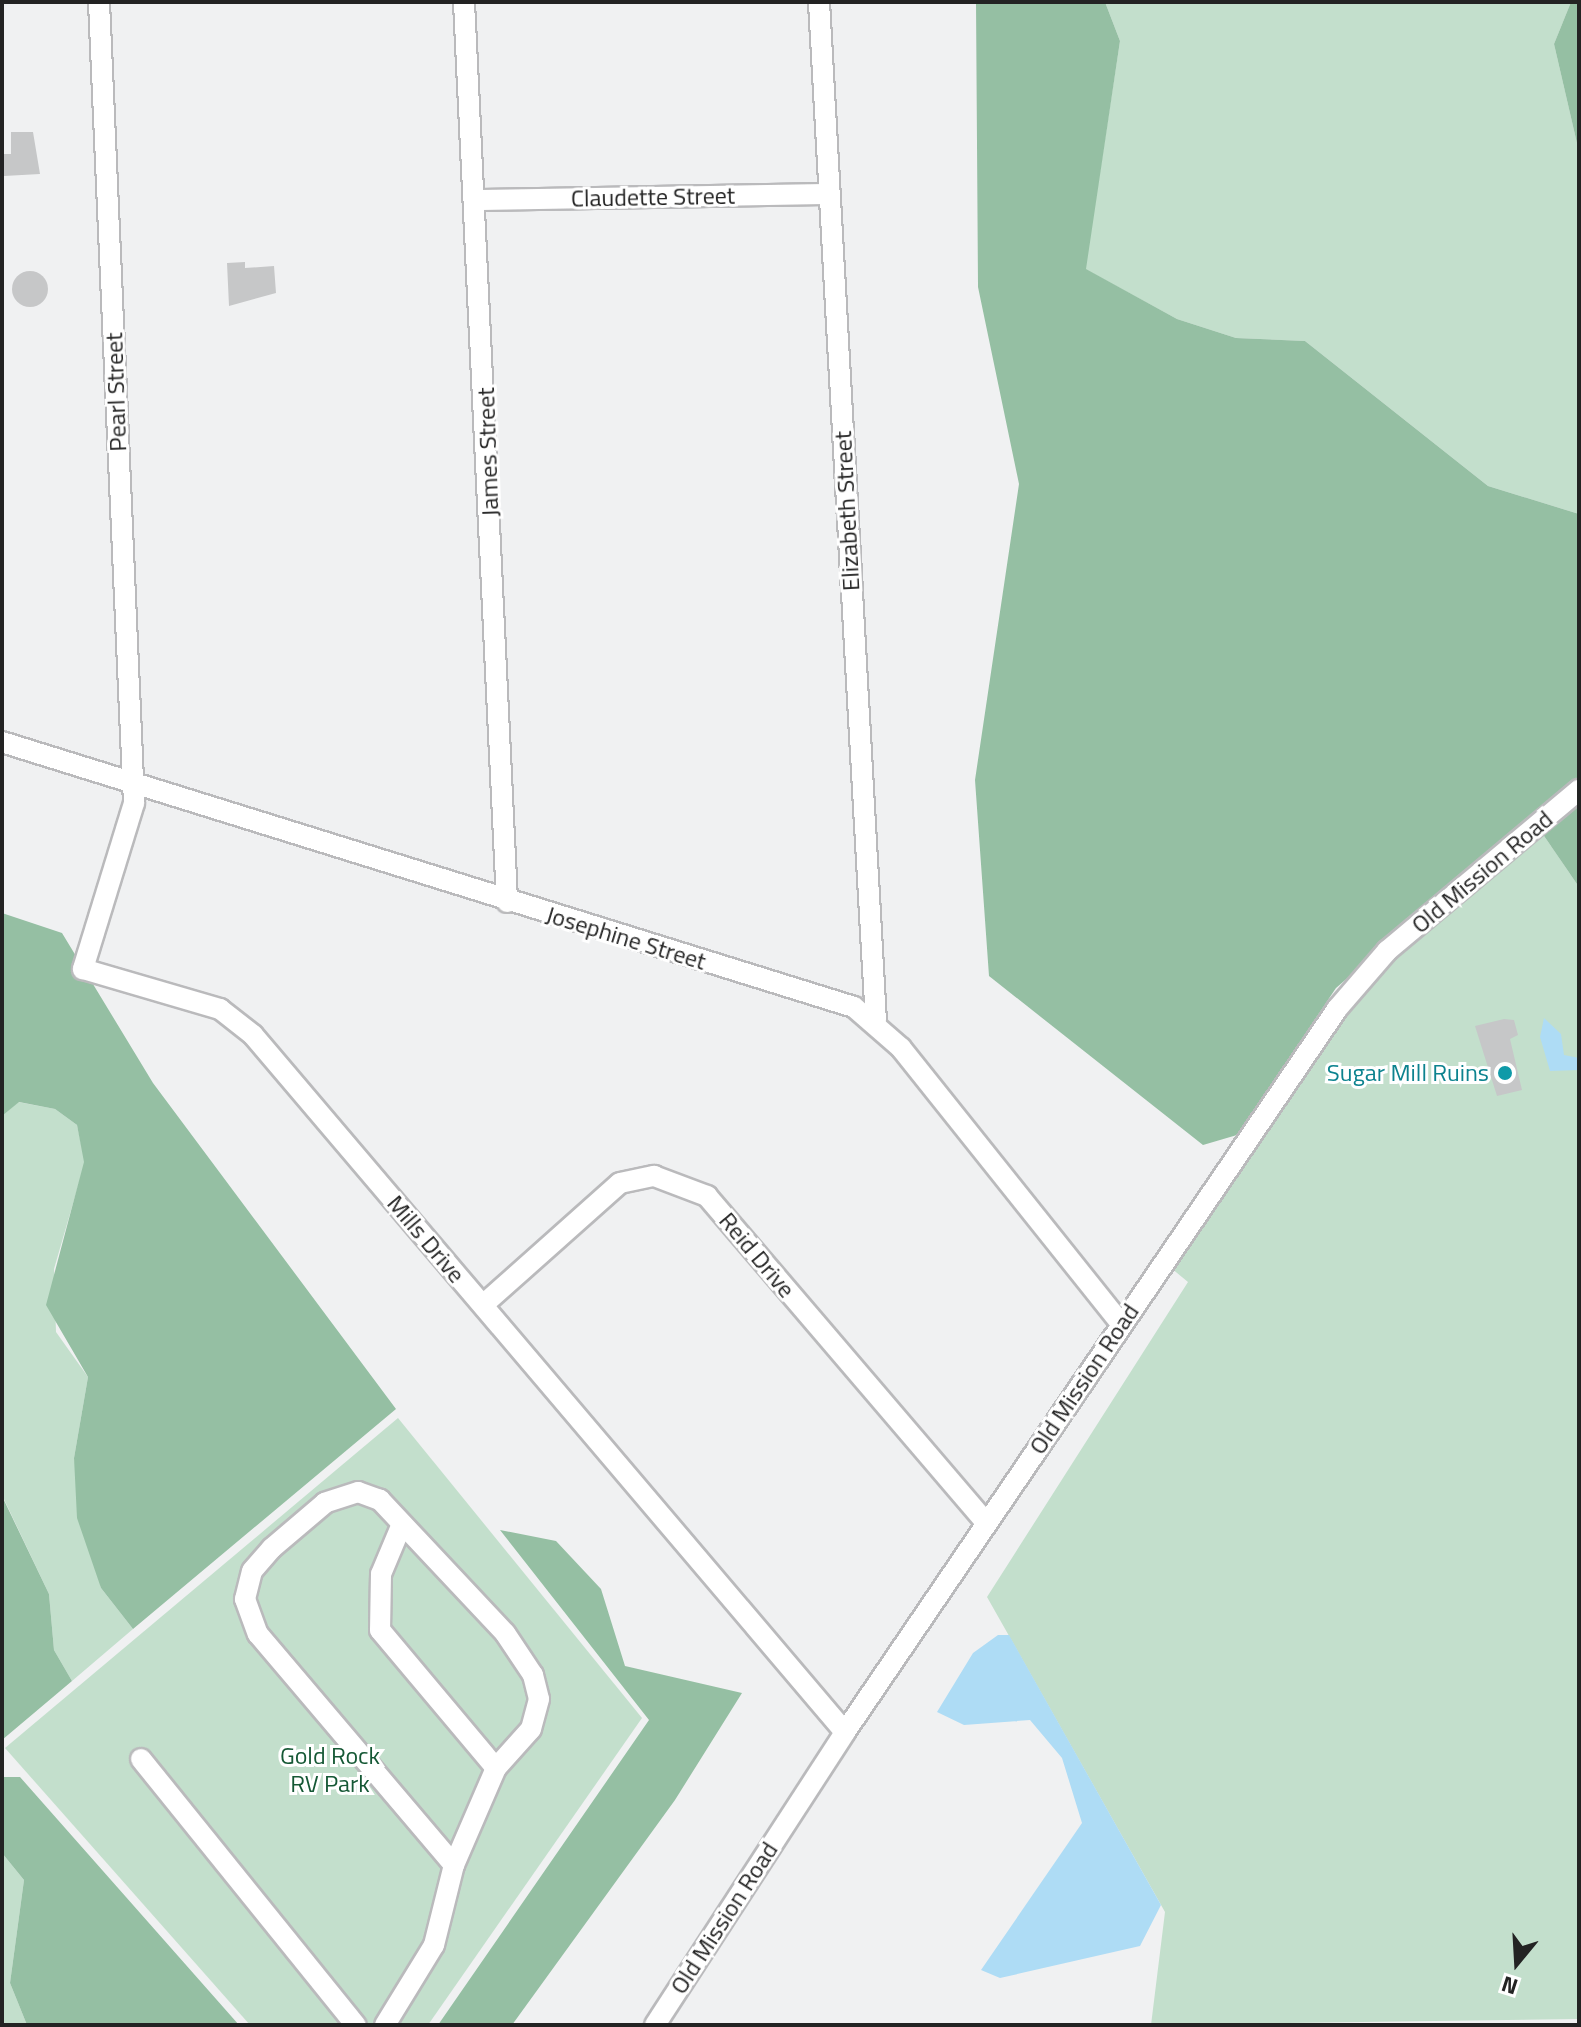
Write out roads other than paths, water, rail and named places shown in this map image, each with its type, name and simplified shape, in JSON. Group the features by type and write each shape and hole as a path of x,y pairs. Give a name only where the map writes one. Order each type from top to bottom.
{"street":[{"name":"Pearl Street","path":"99,2 132,782"},
{"name":"James Street","path":"464,2 477,200 507,902"},
{"name":"Elizabeth Street","path":"819,2 876,1020"},
{"name":"Claudette Street","path":"477,200 829,194"},
{"name":"Josephine Street","path":"2,742 876,1020"},
{"name":"Mills Drive","path":"132,782 134,803 83,969 220,1009 253,1035 845,1732"},
{"name":"Old Mission Road","path":"655,2025 845,1732 1337,1009 1387,951 1579,790"},
{"path":"876,1020 1121,1324"},
{"name":"Reid Drive","path":"483,1305 620,1183 654,1176 707,1196 986,1523"},
{"path":"385,2025 434,1945 454,1865 496,1768 531,1729 539,1699 533,1675 505,1633 380,1500 358,1492 325,1503 252,1571 245,1599 258,1634 454,1865"},
{"path":"402,1524 378,1589 380,1630 496,1768"},
{"path":"141,1759 356,2025"}],"water":[{"path":"1544,1018 1561,1034 1564,1055 1579,1058 1579,1070 1550,1071 1540,1037"},
{"path":"998,1635 1009,1635 1161,1905 1140,1946 1000,1978 981,1970 1082,1823 1062,1758 1030,1720 964,1725 937,1712 973,1653"}],"place":[{"name":"Sugar Mill Ruins","path":"1505,1073"}],"park label":[{"name":"Gold Rock RV Park","path":"330,1770"}]}
